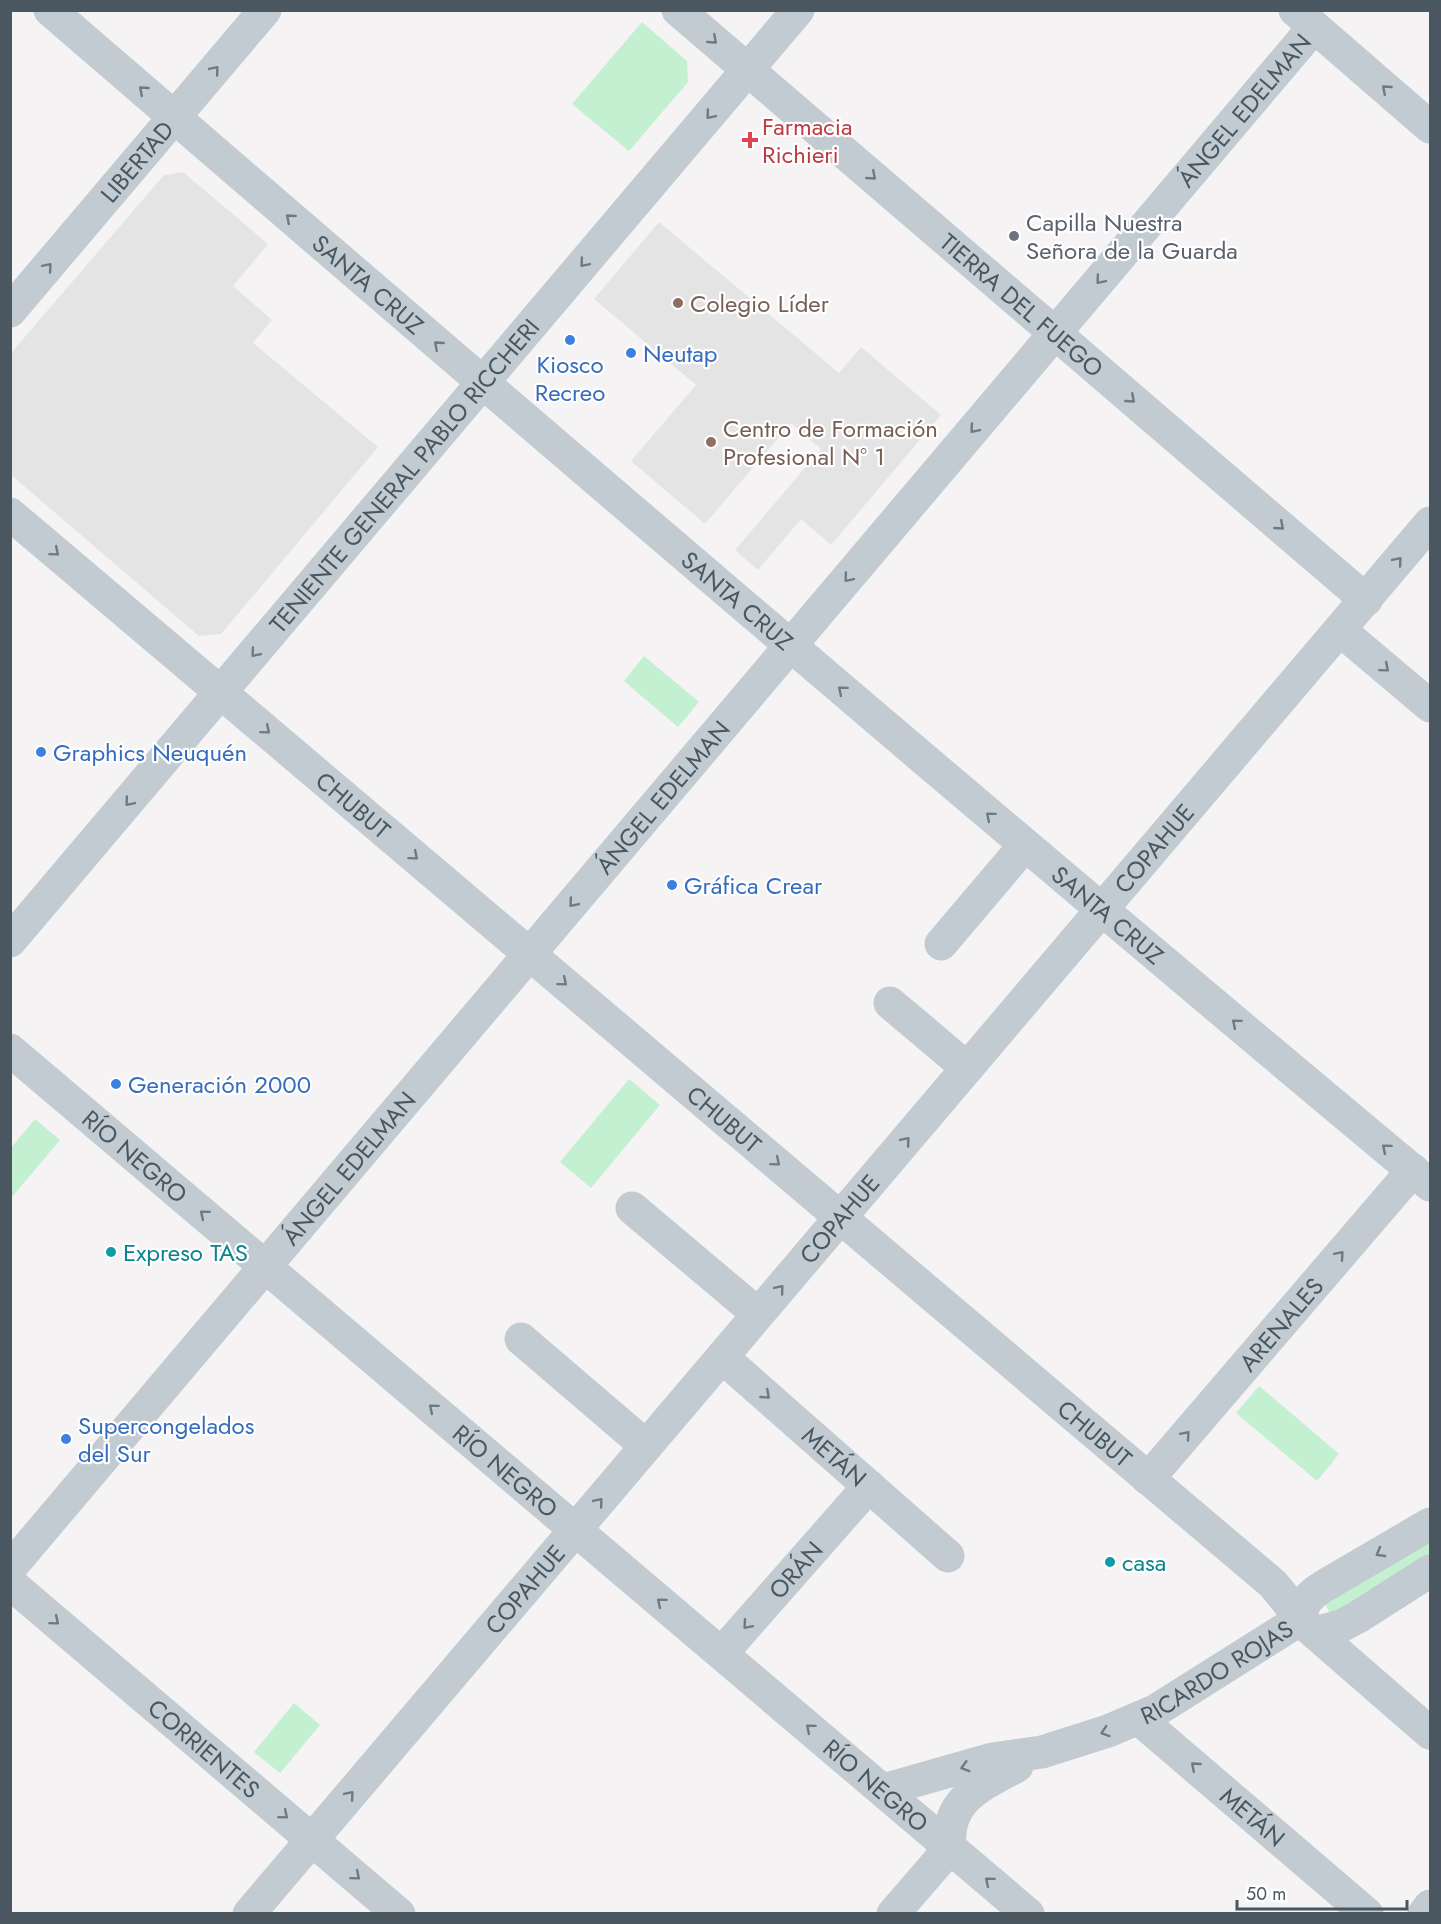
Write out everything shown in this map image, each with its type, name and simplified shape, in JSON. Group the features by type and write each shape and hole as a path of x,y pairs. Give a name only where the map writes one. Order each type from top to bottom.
{"street":[{"name":"SANTA CRUZ","path":"50,10 790,646 1422,1178"},
{"name":"LIBERTAD","path":"10,311 265,10"},
{"name":"TIERRA DEL FUEGO","path":"678,10 1366,600"},
{"name":"TENIENTE GENERAL PABLO RICCHERI","path":"10,941 798,10"},
{"path":"1305,19 1431,127"},
{"name":"ÁNGEL EDELMAN","path":"10,1568 1055,333 1305,19"},
{"name":"CHUBUT","path":"10,514 1273,1584 1308,1626 1431,1733"},
{"name":"COPAHUE","path":"249,1914 1431,523"},
{"path":"1340,630 1431,706"},
{"path":"941,944 1025,845"},
{"path":"890,1003 967,1068"},
{"name":"RÍO NEGRO","path":"10,1050 1028,1914"},
{"name":"ARENALES","path":"1148,1479 1422,1178"},
{"path":"632,1208 758,1314"},
{"path":"521,1339 646,1446"},
{"name":"METÁN","path":"722,1357 948,1556"},
{"name":"ORÁN","path":"722,1653 869,1486"},
{"name":"RICARDO ROJAS","path":"1308,1626 1303,1605 1314,1592 1431,1524"},
{"name":"RICARDO ROJAS","path":"883,1790 992,1760 1042,1752 1140,1719 1308,1626 1341,1626 1431,1571"},
{"name":"CORRIENTES","path":"10,1583 399,1914"},
{"name":"METÁN","path":"1140,1719 1367,1914"},
{"name":"RICARDO ROJAS","path":"951,1848 950,1824 952,1816 962,1801 977,1788 1042,1752"},
{"path":"893,1914 951,1848"},
{"path":"1424,1914 1431,1906"}],"shaded area":[{"path":"183,172 268,244 233,286 272,320 253,343 378,447 221,634 199,636 10,474 11,353 164,175"},
{"path":"659,222 839,373 861,347 941,415 831,545 801,519 758,570 735,550 821,449 791,423 705,524 631,461 696,385 594,299"}],"green space":[{"path":"642,22 687,61 688,82 629,151 572,104"},
{"path":"644,656 699,702 678,727 624,681"},
{"path":"629,1079 660,1105 591,1188 560,1162"},
{"path":"35,1119 60,1140 11,1198 11,1148"},
{"path":"1259,1386 1339,1454 1317,1481 1236,1413"},
{"path":"1430,1537 1430,1557 1339,1614 1330,1614 1325,1603"},
{"path":"294,1703 320,1725 280,1773 254,1752"}],"place":[{"name":"Farmacia Richieri","path":"750,140"},
{"name":"Capilla Nuestra Señora de la Guarda","path":"1014,236"},
{"name":"Colegio Líder","path":"678,303"},
{"name":"Kiosco Recreo","path":"570,340"},
{"name":"Neutap","path":"631,353"},
{"name":"Centro de Formación Profesional N° 1","path":"711,442"},
{"name":"Graphics Neuquén","path":"41,752"},
{"name":"Gráfica Crear","path":"672,885"},
{"name":"Generación 2000","path":"116,1084"},
{"name":"Expreso TAS","path":"111,1252"},
{"name":"Supercongelados del Sur","path":"66,1439"},
{"name":"casa","path":"1110,1562"}]}
